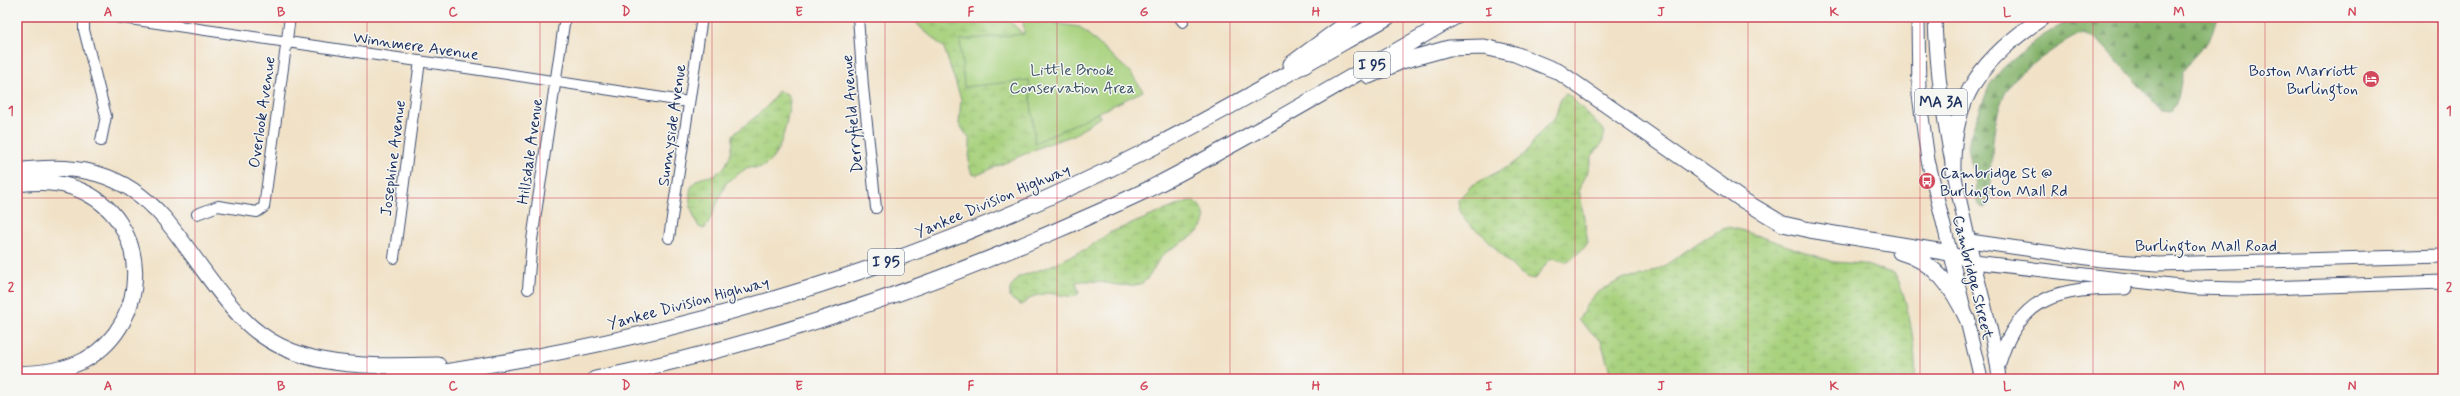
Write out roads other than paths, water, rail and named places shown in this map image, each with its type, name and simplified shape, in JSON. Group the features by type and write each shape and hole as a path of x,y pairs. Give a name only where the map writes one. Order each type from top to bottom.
{"highway":[{"path":"1257,92 1316,43 1355,17"},
{"name":"Yankee Division Highway","path":"392,379 491,365 621,339 702,319 780,297 886,262 974,228 1083,181 1142,153 1257,92 1388,17"},
{"name":"I 95","path":"595,379 664,364 762,337 851,310 954,272 1089,216 1149,188 1289,112 1455,17"},
{"path":"1953,172 1952,144 1957,118 1976,78 1996,54 2044,17"},
{"path":"1289,112 1402,61 1431,51 1465,46 1498,50 1531,59 1559,72 1770,218 1794,227 1950,253"},
{"path":"17,170 54,167 81,169 110,178 131,189 151,204 164,218 244,321 265,337 289,351 328,362 356,365 491,365"},
{"path":"17,184 62,184 78,189 96,199 110,212 123,229 131,249 135,272 134,289 128,313 117,331 101,348 84,360 61,369 17,374"},
{"path":"1839,235 1924,260 1934,268 1954,292 1968,321"}],"main road":[{"name":"Cambridge Street","path":"1918,17 1919,95 1932,182 1968,321 1981,379"},
{"name":"Cambridge Street","path":"1934,17 1942,110 1953,172 1993,336 1998,373"},
{"path":"1950,253 1970,242"},
{"name":"Burlington Mall Road","path":"1970,242 2102,260 2158,264 2443,256"},
{"path":"1950,253 1974,262 2176,287"},
{"path":"1998,373 2005,342 2016,323 2031,308 2046,299 2084,289 2176,287 2238,289 2443,282"}],"street":[{"path":"84,17 84,30 106,116 101,141"},
{"name":"Winnmere Avenue","path":"116,17 179,22 286,42 689,102"},
{"name":"Overlook Avenue","path":"197,214 216,206 255,212 261,211 264,206 290,17"},
{"name":"Hillsdale Avenue","path":"528,289 532,240 554,81 565,17"},
{"name":"Sunnyside Avenue","path":"669,238 702,17"},
{"name":"Derryfield Avenue","path":"858,17 863,87 876,208"},
{"name":"Josephine Avenue","path":"394,258 420,61"}],"place":[{"name":"Boston Marriott Burlington","path":"2371,79"},
{"name":"Cambridge St @ Burlington Mall Rd","path":"1927,181"}],"park label":[{"name":"Little Brook Conservation Area","path":"1072,78"}]}
